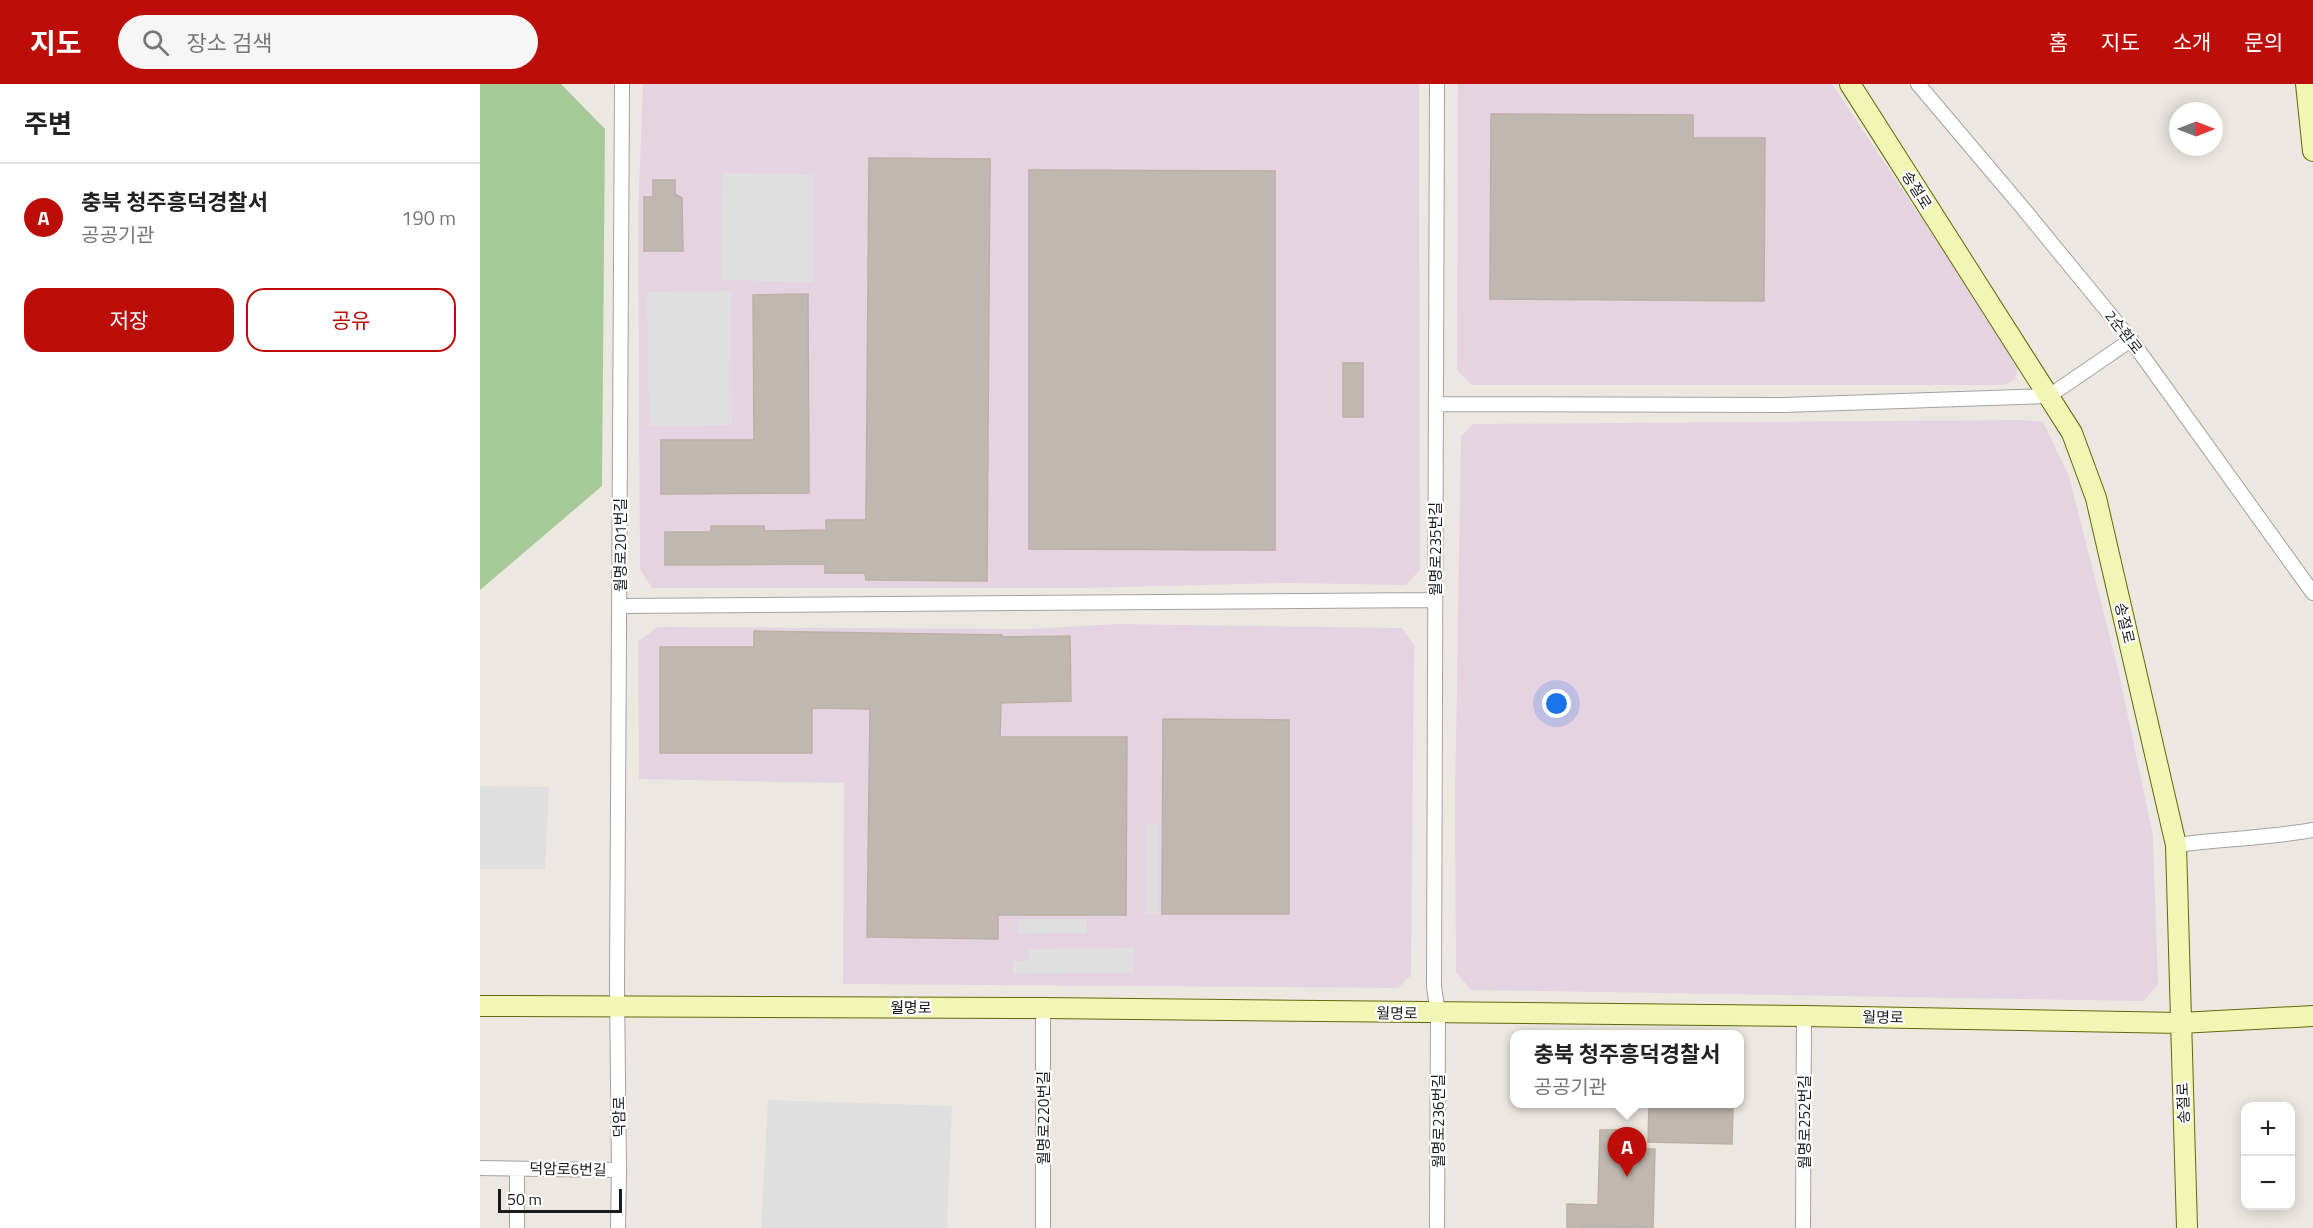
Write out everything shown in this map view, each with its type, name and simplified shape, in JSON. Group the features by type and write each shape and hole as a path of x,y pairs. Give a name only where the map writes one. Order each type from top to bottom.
{"street":[{"name":"월명로201번길","path":"617,1005 622,84"},
{"name":"월명로235번길","path":"1437,84 1434,987 1438,1013"},
{"name":"송절로","path":"1851,84 2072,434 2096,498 2176,845 2187,1228"},
{"name":"2순환로","path":"1918,84 2131,340 2313,593"},
{"path":"2306,84 2313,151"},
{"path":"1436,404 1784,405 2049,396 2131,340"},
{"path":"620,606 1435,600"},
{"path":"2176,845 2231,838 2286,835 2313,830"},
{"name":"덕암로","path":"617,1005 618,1228"},
{"name":"월명로","path":"480,1006 1043,1008 1804,1016 2180,1023 2313,1016"},
{"name":"월명로220번길","path":"1043,1008 1043,1228"},
{"name":"월명로236번길","path":"1437,1228 1438,1013"},
{"name":"월명로252번길","path":"1803,1228 1804,1016"},
{"name":"덕암로6번길","path":"480,1168 619,1170"},
{"name":"덕암로6번길","path":"517,1169 517,1228"}],"shaded area":[{"path":"643,84 1419,84 1420,570 1406,585 1286,583 1082,588 652,588 640,569 638,215"},
{"path":"1458,84 1832,84 2014,357 2018,368 2015,379 2004,385 1472,385 1457,370"},
{"path":"722,173 814,175 813,282 721,280"},
{"path":"731,291 732,425 649,426 647,292"},
{"path":"2022,420 2043,422 2069,476 2119,673 2153,836 2158,985 2143,1001 1471,990 1456,972 1455,799 1461,436 1473,424"},
{"path":"1117,624 1402,628 1414,645 1411,975 1398,988 843,984 844,783 639,779 638,641 658,627 1031,629"},
{"path":"480,786 549,787 545,869 480,869"},
{"path":"1146,824 1158,824 1158,914 1146,914"},
{"path":"1018,919 1087,919 1087,933 1018,934"},
{"path":"1134,948 1134,973 1013,974 1013,961 1029,961 1029,949"},
{"path":"768,1100 952,1106 947,1228 761,1228"}],"green space":[{"path":"480,84 561,84 605,129 602,486 480,590"}],"building":[{"path":"1491,114 1693,115 1693,138 1765,138 1764,301 1490,299"},
{"path":"869,158 990,159 987,581 866,580 865,573 825,573 825,564 665,565 665,532 711,532 711,526 764,526 764,531 826,530 826,520 866,520"},
{"path":"1029,170 1275,171 1275,550 1029,549"},
{"path":"653,180 675,180 675,194 682,198 683,251 644,251 644,197 653,197"},
{"path":"808,294 809,493 661,494 661,440 754,440 753,295"},
{"path":"1343,363 1363,363 1363,417 1343,417"},
{"path":"754,631 1002,635 1002,637 1070,636 1071,701 1001,703 1000,737 1127,737 1126,915 998,915 998,939 867,937 870,709 812,708 812,753 660,753 660,647 754,647"},
{"path":"1163,719 1289,720 1289,914 1162,914"},
{"path":"1649,1108 1733,1108 1732,1144 1648,1142"},
{"path":"1600,1130 1619,1130 1619,1149 1655,1149 1653,1228 1567,1227 1567,1204 1598,1205"}],"place":[{"name":"충북 청주흥덕경찰서","path":"1627,1177"}]}
